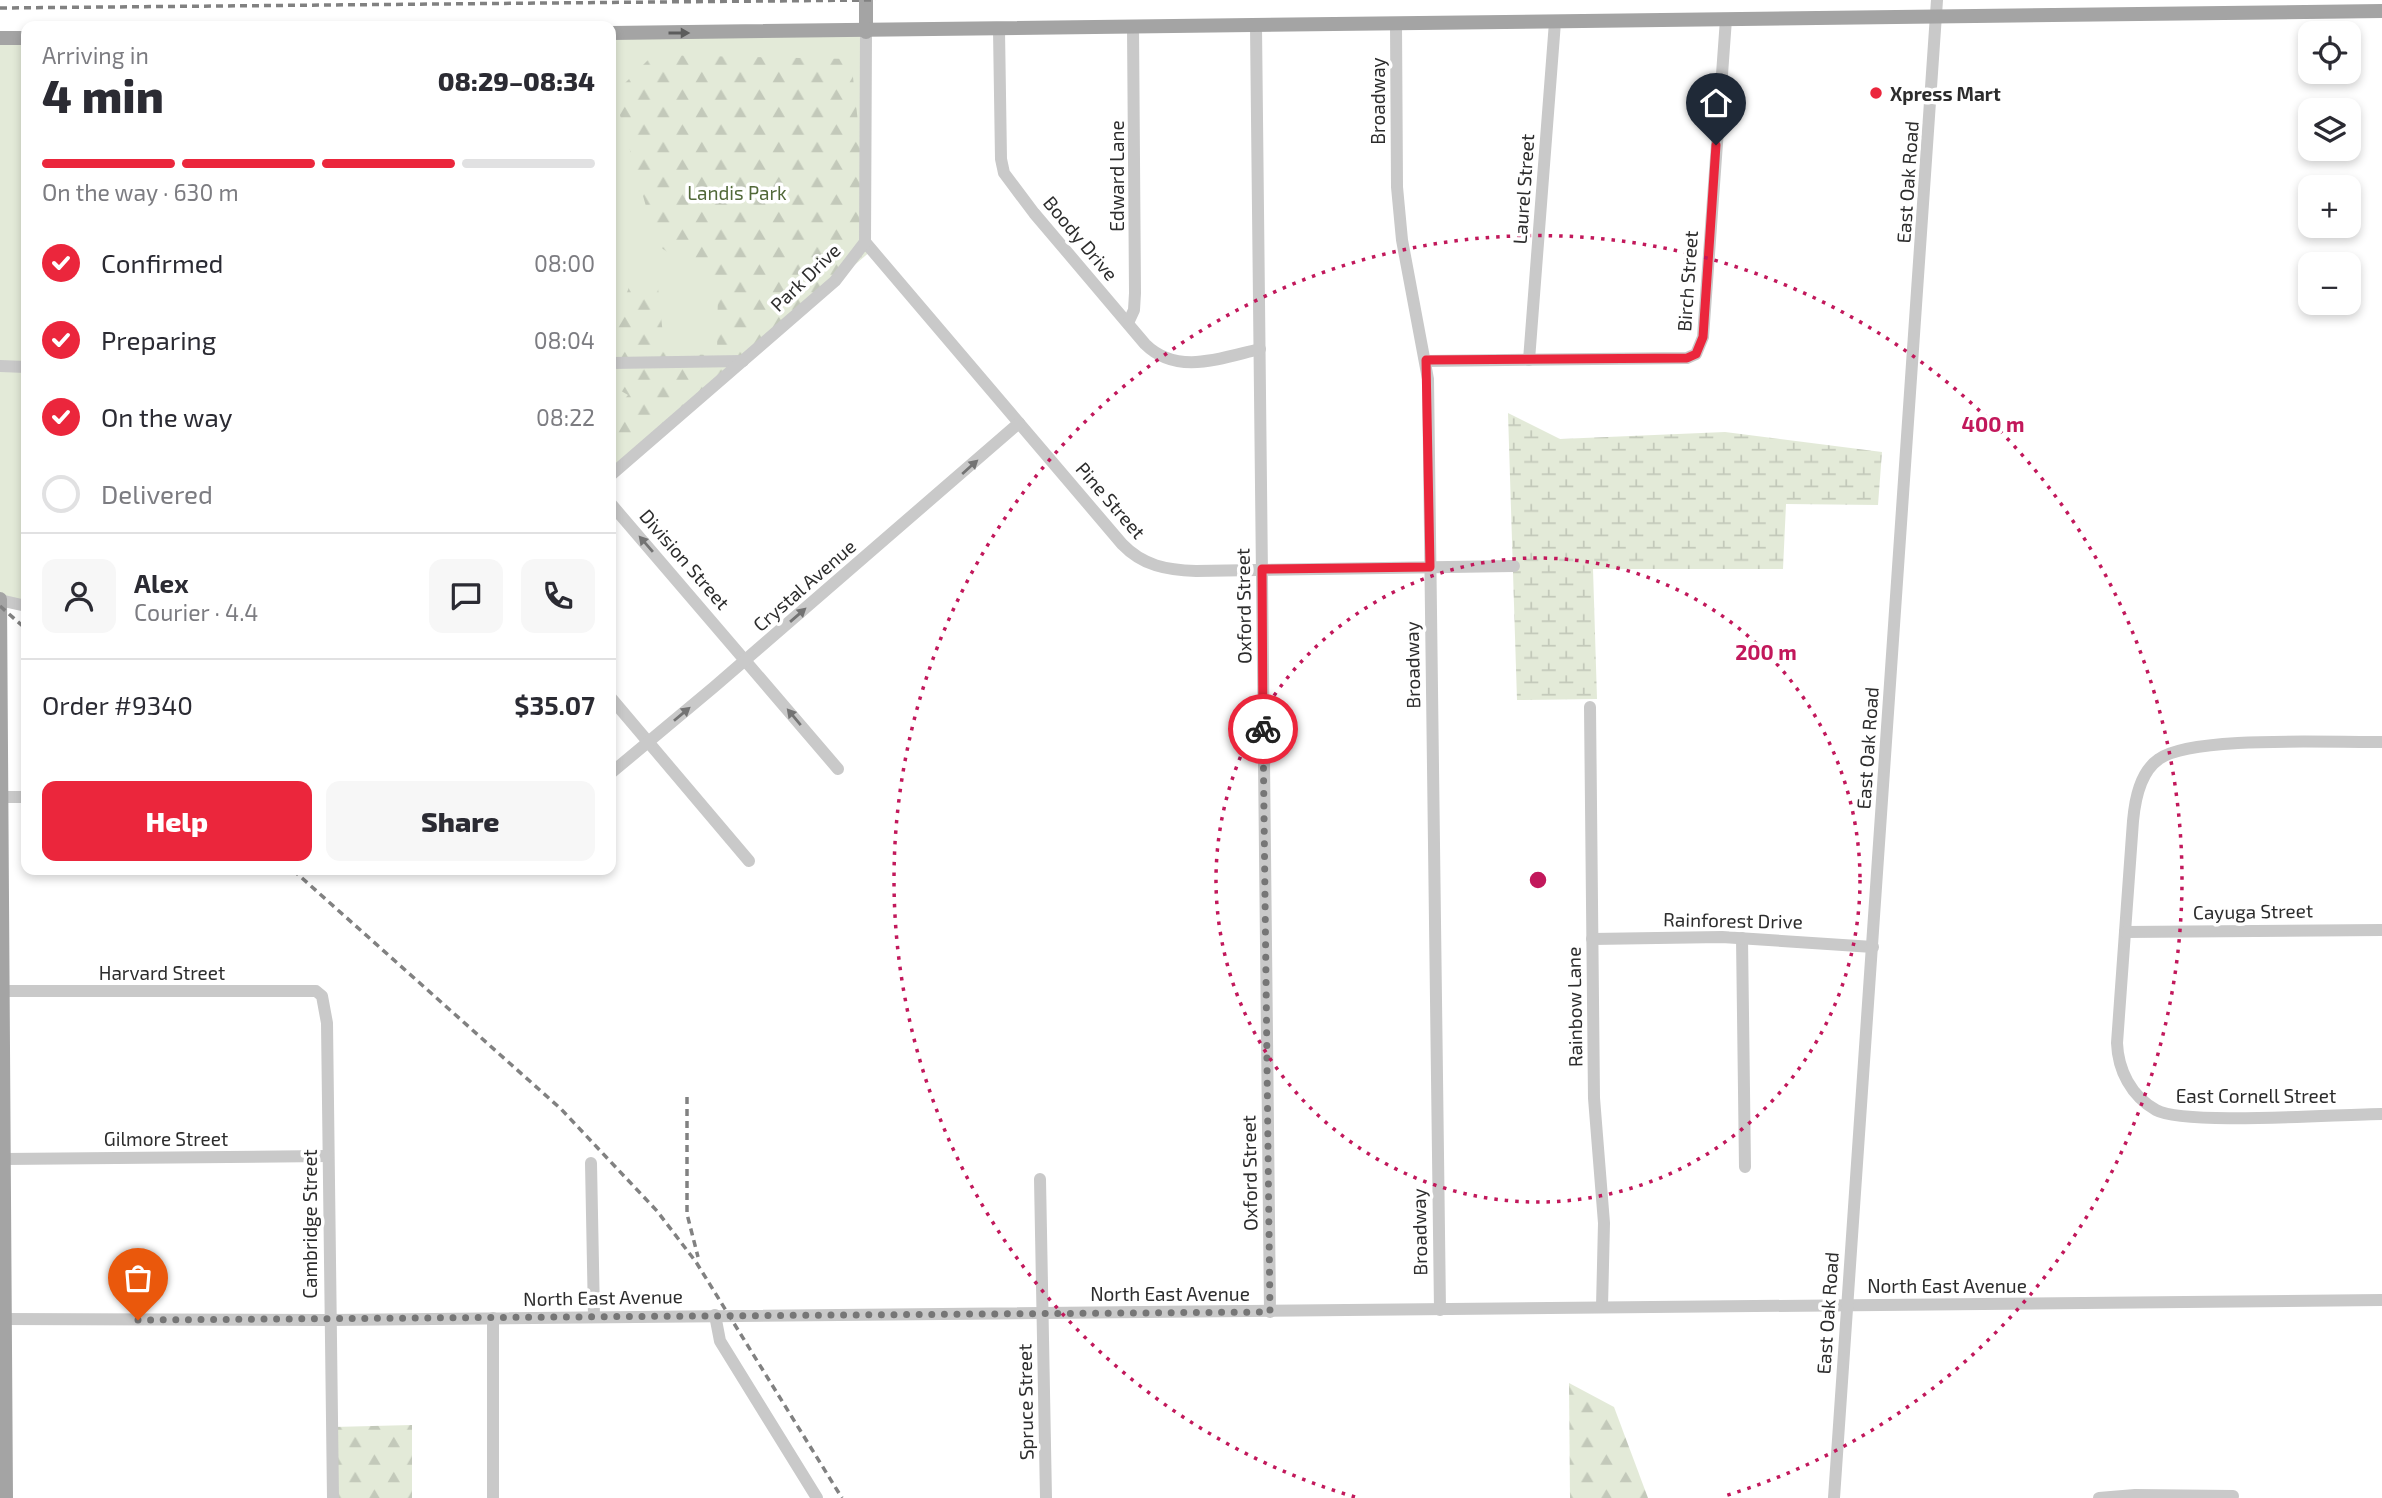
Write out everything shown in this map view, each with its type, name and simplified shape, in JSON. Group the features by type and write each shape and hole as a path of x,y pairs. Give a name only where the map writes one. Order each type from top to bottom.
{"main road":[{"path":"866,0 866,32"},
{"path":"616,33 866,32 2382,11"},
{"path":"0,38 21,38"},
{"path":"0,600 4,1159 2,1319 6,1498"}],"street":[{"name":"East Oak Road","path":"1834,1498 1937,0"},
{"name":"Birch Street","path":"1426,360 1694,356 1701,347 1726,19"},
{"name":"Laurel Street","path":"1529,359 1555,22"},
{"name":"Broadway","path":"1396,24 1397,187 1402,240 1426,360 1440,1310"},
{"name":"Oxford Street","path":"1256,26 1270,1312"},
{"name":"Edward Lane","path":"1128,323 1134,310 1135,293 1133,27"},
{"name":"Boody Drive","path":"999,30 1000,150 1004,173 1154,353 1176,362 1209,361 1259,349"},
{"name":"Park Drive","path":"616,471 835,281 865,242 866,32"},
{"name":"Pine Street","path":"865,242 1122,544 1136,557 1155,566 1174,570 1514,566"},
{"path":"616,363 743,361"},
{"path":"0,366 21,366"},
{"name":"Crystal Avenue","path":"616,769 1019,423"},
{"name":"Division Street","path":"616,509 838,769"},
{"path":"0,600 21,605"},
{"path":"616,704 749,861"},
{"name":"Rainbow Lane","path":"1590,707 1594,1097 1604,1223 1602,1307"},
{"name":"East Cornell Street","path":"2382,742 2196,745 2158,759 2143,780 2134,808 2118,1058 2127,1082 2158,1111 2189,1117 2382,1114"},
{"path":"0,797 21,797"},
{"name":"Cayuga Street","path":"2125,932 2382,929"},
{"name":"Rainforest Drive","path":"1592,939 1742,938 1873,947"},
{"path":"1742,938 1745,1167"},
{"name":"Harvard Street","path":"3,991 320,993"},
{"name":"Cambridge Street","path":"320,993 325,1003 327,1023 333,1498"},
{"name":"Gilmore Street","path":"4,1159 328,1156"},
{"path":"591,1163 594,1316"},
{"name":"Spruce Street","path":"1040,1179 1046,1498"},
{"name":"North East Avenue","path":"2,1319 329,1320 2382,1300"},
{"path":"715,1315 720,1341 817,1498"},
{"path":"493,1318 493,1498"},
{"path":"2099,1498 2136,1495 2233,1496"}],"green space":[{"name":"Landis Park","path":"866,32 866,207 616,470 616,33"},
{"path":"0,38 21,38 21,605 0,600"},
{"name":"Landis Park","path":"653,55 851,59 872,250 616,471 616,408 628,395 616,388 616,322 629,287 644,282 658,288 665,354 717,355 718,286 657,245 616,101 616,92"},
{"path":"18,62 21,62 21,366"},
{"path":"1508,413 1560,439 1725,432 1882,452 1878,505 1786,504 1783,569 1593,569 1597,699 1517,700"},
{"path":"1569,1383 1614,1407 1648,1498 1570,1498"},
{"path":"412,1425 412,1498 333,1498 333,1427"}],"railway":[{"path":"0,8 876,0"},
{"path":"0,606 21,625"},
{"path":"299,875 561,1109 657,1211 696,1262 842,1498"},
{"path":"687,1097 687,1214 698,1257"}],"way so far":[{"path":"138,1320 1270,1312 1263,729"}],"place":[{"name":"Xpress Mart","path":"1876,93"}],"route":[{"path":"1263,729 1262,569 1430,567 1426,360 1687,358 1696,354 1703,337 1716,145"}]}
